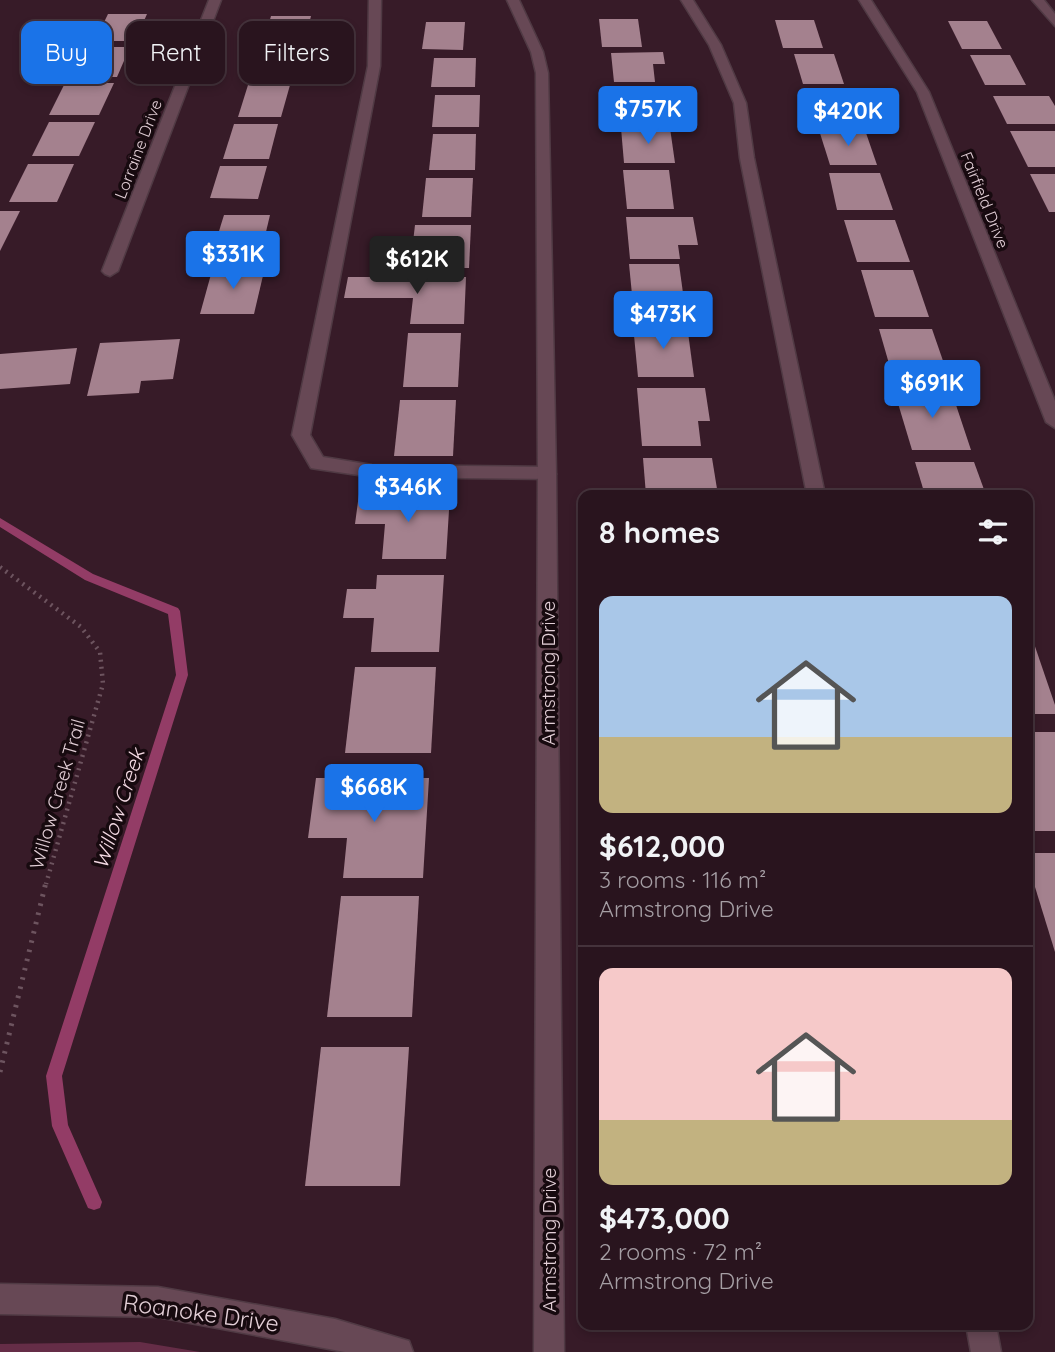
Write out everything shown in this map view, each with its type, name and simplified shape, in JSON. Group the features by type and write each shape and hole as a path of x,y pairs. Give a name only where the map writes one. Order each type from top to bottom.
{"street":[{"name":"Lorraine Drive","path":"110,271 215,0"},
{"path":"375,0 374,66 301,435 317,463 372,471 547,474"},
{"name":"Armstrong Drive","path":"513,0 537,52 542,73 547,474 549,1352"},
{"path":"687,0 715,45 740,103 750,171 815,490"},
{"name":"Fairfield Drive","path":"865,0 923,92 1055,422"},
{"path":"1038,0 1055,22"},
{"name":"Roanoke Drive","path":"0,1299 158,1302 335,1334 398,1352"},
{"path":"982,1330 986,1352"}],"path":[{"name":"Willow Creek Trail","path":"0,567 80,627 100,652 103,684 52,859 0,1072"}],"shaded area":[{"path":"140,1342 200,1352 0,1352 0,1344"}],"building":[{"path":"108,14 147,14 144,21 126,21 126,41 112,41 112,21 105,21"},
{"path":"271,16 311,16 310,21 270,21"},
{"path":"599,19 638,19 642,47 602,47"},
{"path":"775,20 814,20 823,48 783,48"},
{"path":"948,21 987,21 1002,49 962,49"},
{"path":"426,22 465,22 463,50 422,49"},
{"path":"112,47 126,47 126,56 117,77 112,77"},
{"path":"663,52 665,64 653,64 655,82 614,82 611,53"},
{"path":"794,54 834,54 844,84 803,84"},
{"path":"970,55 1010,55 1026,85 985,85"},
{"path":"434,58 476,58 475,87 431,87"},
{"path":"114,83 99,115 49,115 64,84"},
{"path":"248,85 290,85 281,117 238,117"},
{"path":"617,88 660,89 664,121 620,121"},
{"path":"808,91 851,91 863,123 818,123"},
{"path":"435,95 480,95 479,127 432,127"},
{"path":"993,96 1049,96 1055,106 1055,124 1007,124"},
{"path":"49,122 95,122 79,156 32,156"},
{"path":"234,124 278,124 269,159 223,159"},
{"path":"621,128 670,128 675,163 624,163"},
{"path":"819,130 865,130 877,165 830,165"},
{"path":"1010,131 1055,131 1055,167 1028,167"},
{"path":"433,134 476,134 475,170 429,170"},
{"path":"28,164 74,164 57,202 9,202"},
{"path":"220,166 267,166 258,199 210,198"},
{"path":"623,170 669,170 674,209 627,209"},
{"path":"829,173 880,173 893,210 837,210"},
{"path":"1030,174 1055,174 1055,212 1049,212"},
{"path":"426,178 473,178 471,217 422,217"},
{"path":"0,211 20,211 0,251"},
{"path":"224,215 270,215 260,257 211,257"},
{"path":"626,217 693,217 698,245 678,245 680,259 630,259"},
{"path":"844,220 895,220 910,262 857,262"},
{"path":"415,225 471,225 469,268 410,268"},
{"path":"629,264 679,264 686,315 634,315"},
{"path":"213,267 265,267 254,314 200,314"},
{"path":"861,270 913,270 929,317 875,317"},
{"path":"348,277 466,277 464,324 410,324 413,298 344,298"},
{"path":"633,325 687,325 694,377 638,377"},
{"path":"879,329 932,329 950,381 894,381"},
{"path":"408,333 461,333 458,387 403,387"},
{"path":"180,339 173,379 141,381 139,393 87,396 100,343"},
{"path":"77,348 70,384 0,389 0,354"},
{"path":"637,388 705,388 710,421 698,421 701,446 642,446"},
{"path":"894,390 951,390 971,450 912,450"},
{"path":"400,400 456,400 453,456 394,456"},
{"path":"643,458 712,458 717,490 646,490"},
{"path":"915,462 974,462 984,490 923,490"},
{"path":"359,494 450,494 446,559 382,559 385,524 355,524"},
{"path":"377,575 444,575 439,652 371,652 374,618 343,618 347,589 376,589"},
{"path":"1033,641 1055,705 1055,714 1033,714"},
{"path":"355,667 436,667 431,753 345,753"},
{"path":"1033,732 1055,732 1055,831 1033,831"},
{"path":"316,778 429,778 423,878 343,878 347,838 308,838"},
{"path":"1033,853 1055,853 1055,952 1033,880"},
{"path":"341,896 419,896 412,1017 327,1017"},
{"path":"321,1047 409,1047 400,1186 305,1186"}],"waterway":[{"name":"Willow Creek","path":"0,522 89,577 174,611 182,675 54,1076 60,1126 94,1202"}]}
